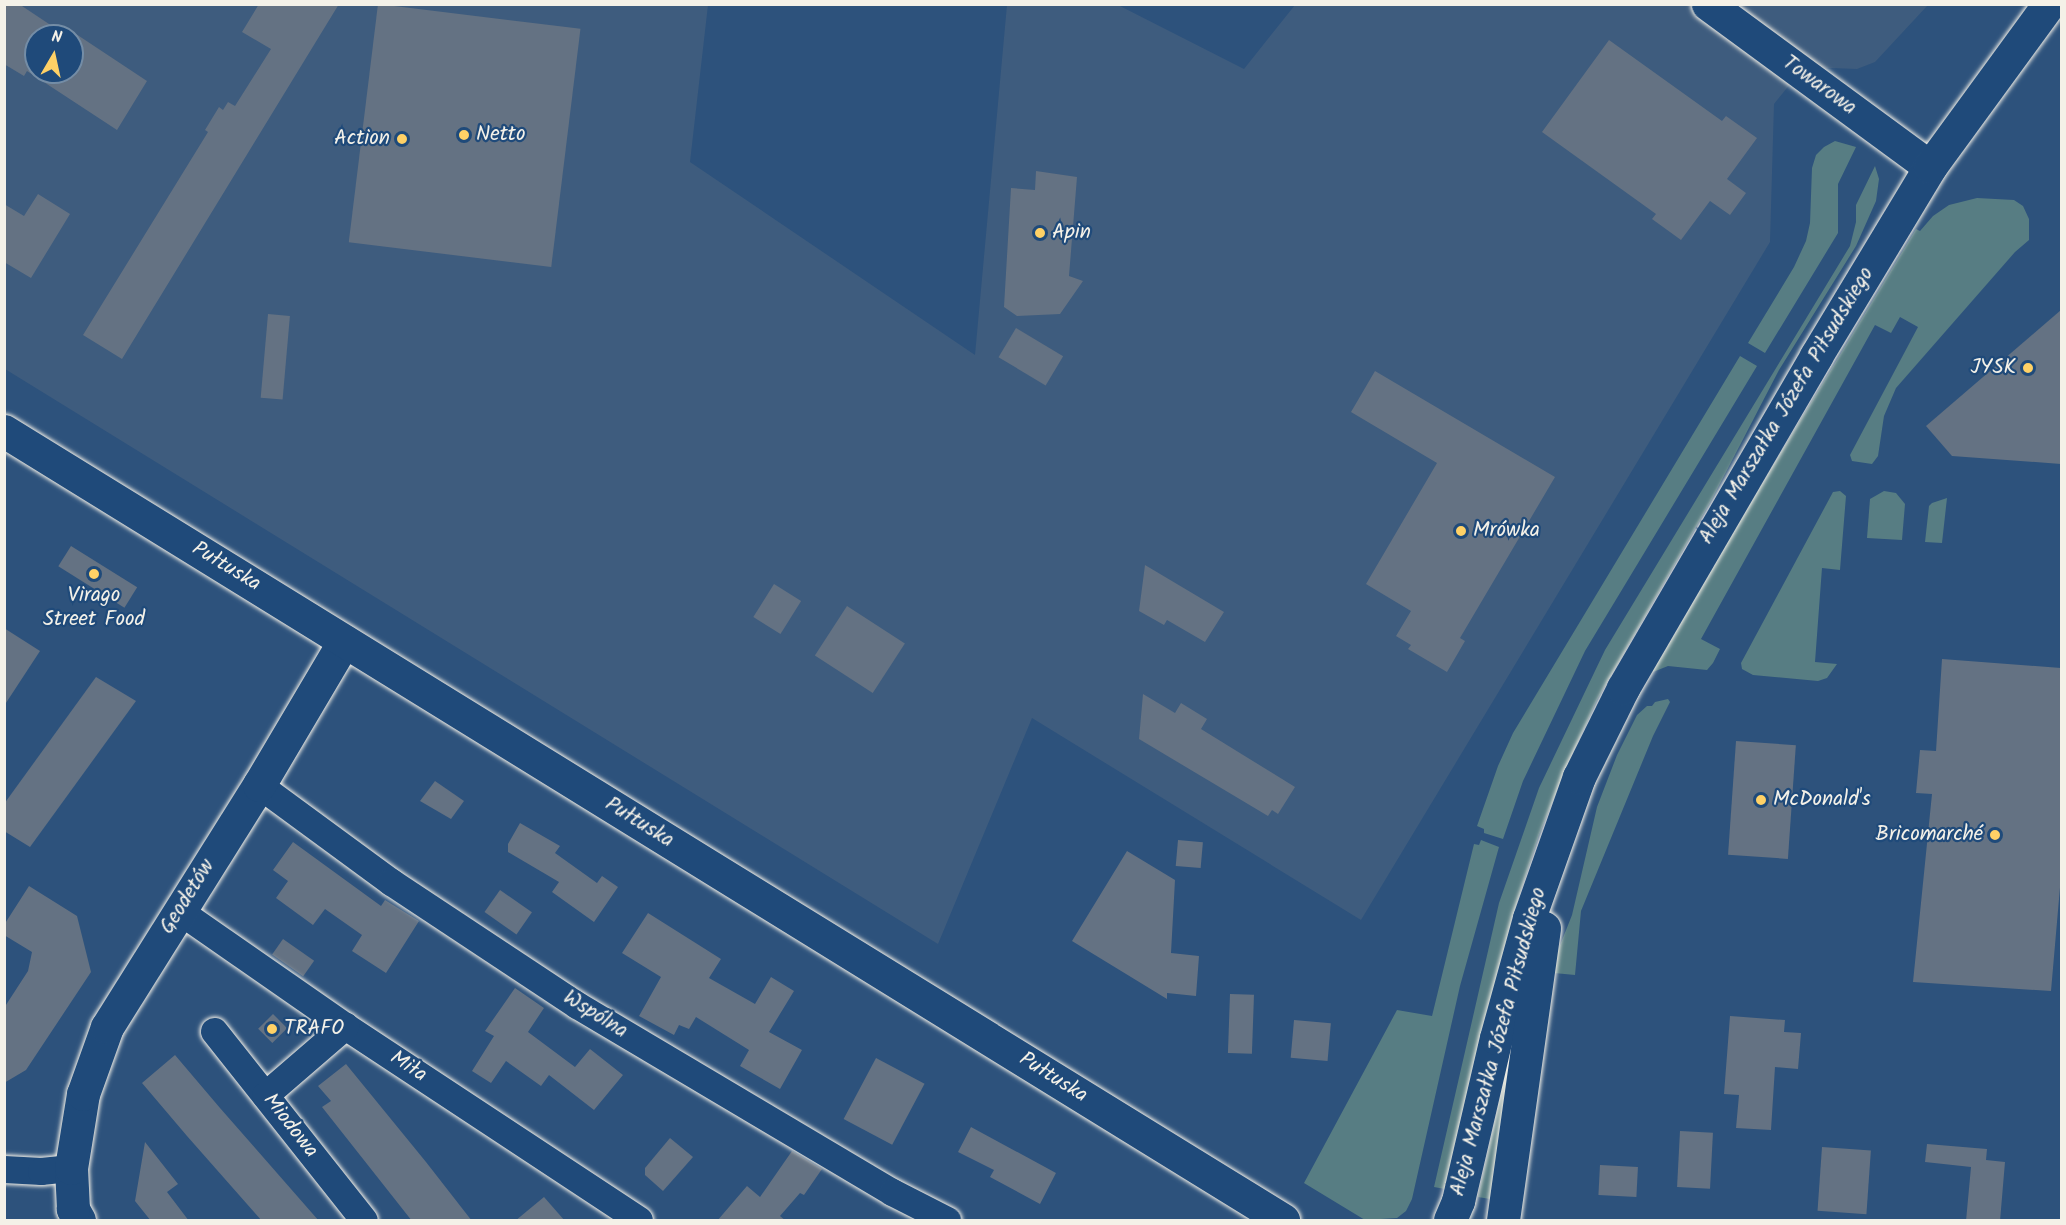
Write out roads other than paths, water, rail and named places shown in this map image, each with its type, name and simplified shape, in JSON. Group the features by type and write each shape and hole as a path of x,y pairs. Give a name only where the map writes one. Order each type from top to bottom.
{"main road":[{"name":"Towarowa","path":"1708,4 1930,167"},
{"name":"Aleja Marszałka Józefa Piłsudskiego","path":"1450,1221 1458,1202 1496,1038 1529,918 1579,777 1629,678 1809,366 1930,167 2049,4"},
{"name":"Pułtuska","path":"4,431 1280,1219"},
{"name":"Geodetów","path":"79,1221 73,1209 71,1168 83,1094 104,1035 178,910 259,785 344,641"},
{"name":"Aleja Marszałka Józefa Piłsudskiego","path":"1503,1221 1560,829"}],"street":[{"name":"Wspólna","path":"259,785 391,882 577,1005 892,1192 947,1221"},
{"name":"Miła","path":"178,910 345,1026 639,1221"},
{"path":"265,1095 345,1026"},
{"name":"Miodowa","path":"214,1031 364,1221"},
{"path":"4,1169 41,1172 71,1168"}],"place":[{"name":"Netto","path":"464,135"},
{"name":"Action","path":"402,139"},
{"name":"Apin","path":"1040,233"},
{"name":"JYSK","path":"2028,368"},
{"name":"Mrówka","path":"1461,531"},
{"name":"Virago Street Food","path":"94,574"},
{"name":"McDonald's","path":"1761,800"},
{"name":"Bricomarché","path":"1995,835"},
{"name":"TRAFO","path":"272,1029"}]}
